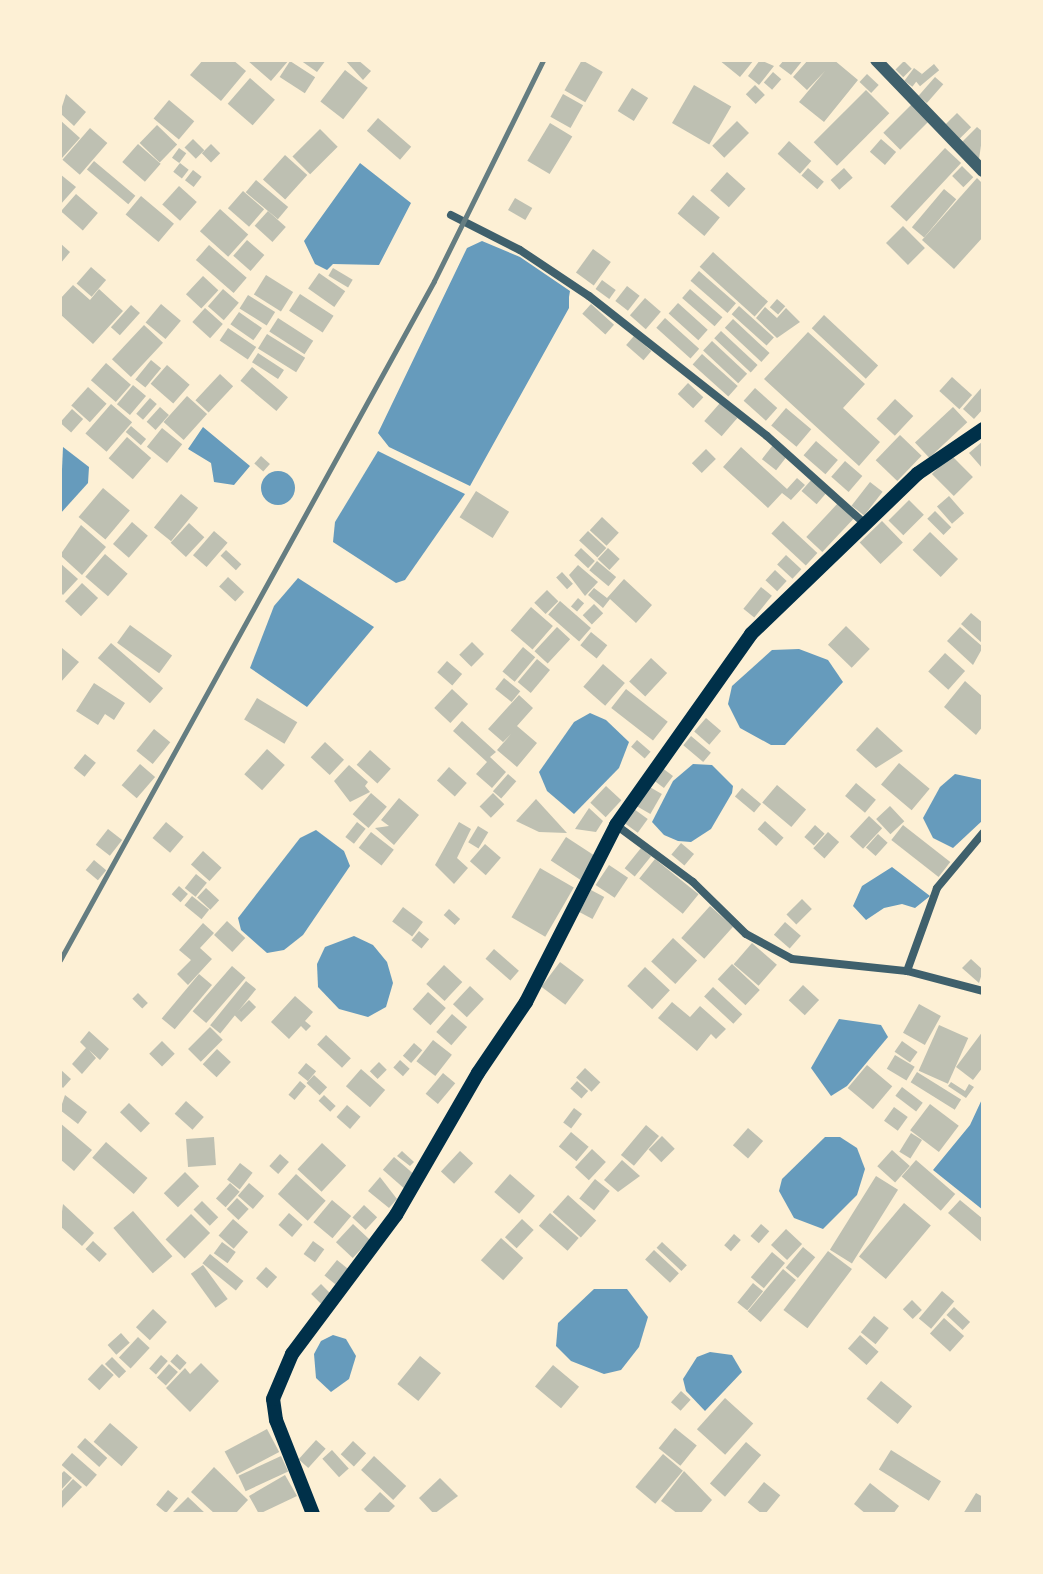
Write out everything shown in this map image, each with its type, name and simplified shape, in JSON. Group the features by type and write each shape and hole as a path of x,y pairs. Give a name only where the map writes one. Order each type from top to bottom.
{"main road":[{"path":"313,1514 277,1431 274,1410 273,1399 292,1354 396,1215 478,1073 526,1002 616,825 751,634 917,474 983,429"}],"street":[{"path":"876,60 983,171"},
{"path":"451,215 520,250 600,305 777,444 864,523"},
{"path":"616,825 693,882 762,945 808,962 907,971 983,991"},
{"path":"907,971 937,888 983,833"}],"water":[{"path":"360,163 411,203 379,265 333,264 327,270 315,264 304,241"},
{"path":"482,241 520,257 570,291 569,308 470,486 389,447 378,433 467,248"},
{"path":"203,427 250,466 234,485 214,482 211,463 188,449"},
{"path":"63,447 89,467 88,483 60,514"},
{"path":"378,451 465,494 405,580 396,583 333,542 335,522"},
{"path":"278,471 290,476 295,488 290,500 278,505 266,500 261,488 266,476"},
{"path":"298,578 374,627 307,707 250,668 274,606"},
{"path":"799,649 828,660 843,682 785,745 771,745 740,728 728,704 732,686 772,650"},
{"path":"590,713 606,720 629,742 619,768 574,814 547,791 539,772 574,722"},
{"path":"693,764 712,765 733,786 732,793 711,829 691,842 678,841 664,835 652,822 673,781"},
{"path":"955,774 983,780 983,820 953,848 933,838 923,818 940,787"},
{"path":"316,830 344,851 350,866 303,935 284,950 267,953 241,930 238,918 300,838"},
{"path":"892,867 930,896 915,908 902,904 884,908 866,920 853,906 862,886"},
{"path":"354,936 373,945 387,962 393,983 386,1007 368,1017 339,1009 318,987 317,964 325,947"},
{"path":"839,1019 881,1025 888,1037 847,1086 831,1096 811,1068"},
{"path":"983,1097 983,1210 933,1170 970,1125"},
{"path":"825,1137 840,1137 857,1148 865,1169 857,1195 823,1229 794,1218 779,1191 782,1179"},
{"path":"594,1289 627,1289 648,1317 639,1347 621,1370 604,1374 571,1361 556,1346 558,1323"},
{"path":"333,1335 346,1339 356,1356 349,1379 331,1392 316,1378 314,1354 321,1341"},
{"path":"710,1352 732,1355 742,1372 705,1411 686,1391 683,1379 697,1357"}],"building":[{"path":"203,60 233,60 246,71 221,101 190,75"},
{"path":"247,60 289,60 271,81"},
{"path":"300,60 326,60 317,72"},
{"path":"345,60 358,60 371,71 363,80"},
{"path":"582,60 603,72 585,102 564,90"},
{"path":"719,60 754,60 740,77"},
{"path":"760,60 774,66 759,85 748,76"},
{"path":"784,60 803,60 791,75 779,66"},
{"path":"808,60 834,60 858,80 824,122 799,102 825,71 807,90 793,77"},
{"path":"290,61 315,77 305,93 280,77"},
{"path":"904,61 912,69 903,77 896,69"},
{"path":"934,64 939,70 920,86 915,80"},
{"path":"914,68 922,74 912,87 904,81"},
{"path":"345,70 368,88 343,119 320,102"},
{"path":"773,72 781,79 772,90 764,83"},
{"path":"867,74 879,85 871,93 859,82"},
{"path":"935,77 943,84 927,103 919,96"},
{"path":"250,78 275,100 253,125 228,104"},
{"path":"694,85 731,106 709,145 672,123"},
{"path":"755,85 765,95 756,104 746,94"},
{"path":"632,88 648,98 634,121 618,111"},
{"path":"866,90 889,113 837,166 814,142"},
{"path":"66,94 86,112 74,126 60,113"},
{"path":"563,94 583,105 571,128 550,117"},
{"path":"169,100 194,121 179,140 154,118"},
{"path":"913,103 930,120 900,150 883,133"},
{"path":"957,113 971,127 960,138 946,124"},
{"path":"378,118 411,147 400,160 367,131"},
{"path":"60,120 80,138 62,158 60,156"},
{"path":"737,121 749,133 724,158 712,146"},
{"path":"550,123 572,136 550,174 527,161"},
{"path":"157,125 177,144 160,162 140,143"},
{"path":"977,127 983,132 979,159 962,142"},
{"path":"90,128 107,143 80,175 62,160"},
{"path":"320,129 338,147 310,174 292,157"},
{"path":"193,139 204,150 196,159 185,147"},
{"path":"881,139 896,152 885,165 870,152"},
{"path":"789,141 811,161 800,174 778,154"},
{"path":"138,144 161,164 145,182 122,162"},
{"path":"211,144 220,153 211,162 202,153"},
{"path":"179,148 186,153 179,163 172,158"},
{"path":"945,148 961,163 907,222 890,207"},
{"path":"285,155 307,175 285,200 263,180"},
{"path":"94,161 135,196 128,204 87,169"},
{"path":"180,163 189,170 182,178 173,172"},
{"path":"962,166 973,177 963,187 952,176"},
{"path":"808,168 824,182 817,189 801,176"},
{"path":"844,168 853,178 839,190 831,180"},
{"path":"193,170 202,177 194,187 185,180"},
{"path":"727,172 746,189 729,207 710,191"},
{"path":"60,174 76,187 60,205"},
{"path":"977,178 983,184 983,237 954,269 922,240"},
{"path":"256,180 288,207 278,219 246,192"},
{"path":"179,186 197,202 180,221 162,205"},
{"path":"944,189 956,199 924,238 912,227"},
{"path":"243,191 264,209 249,227 228,208"},
{"path":"76,194 98,213 83,230 61,211"},
{"path":"693,195 720,217 704,236 678,213"},
{"path":"141,196 174,224 159,242 126,214"},
{"path":"515,198 532,208 525,220 508,210"},
{"path":"220,209 248,234 228,257 200,231"},
{"path":"268,211 286,227 272,242 255,226"},
{"path":"903,226 925,248 908,265 886,243"},
{"path":"247,240 264,255 251,271 233,256"},
{"path":"60,243 70,252 60,264"},
{"path":"209,245 247,278 234,293 196,260"},
{"path":"593,249 611,262 594,285 576,272"},
{"path":"713,252 768,302 755,316 700,267"},
{"path":"91,267 106,280 92,297 77,284"},
{"path":"333,268 353,280 348,288 328,276"},
{"path":"699,271 736,303 727,313 690,281"},
{"path":"319,273 345,291 334,307 308,289"},
{"path":"266,275 293,292 281,311 254,295"},
{"path":"203,276 218,290 201,309 186,294"},
{"path":"602,280 616,290 609,299 596,289"},
{"path":"73,285 90,300 99,289 123,311 93,344 60,314 60,299"},
{"path":"627,286 640,296 628,311 615,301"},
{"path":"223,289 239,303 224,320 208,306"},
{"path":"690,289 722,317 715,326 682,298"},
{"path":"300,294 334,316 323,333 289,311"},
{"path":"248,295 275,312 267,326 240,309"},
{"path":"645,298 661,312 646,329 630,315"},
{"path":"777,299 785,306 778,315 770,307"},
{"path":"678,303 708,330 698,340 669,313"},
{"path":"161,304 181,321 165,339 146,322"},
{"path":"591,304 614,325 605,334 582,314"},
{"path":"131,305 140,313 120,335 111,327"},
{"path":"739,306 774,337 767,346 732,314"},
{"path":"765,307 777,318 786,308 800,322 777,338 756,318"},
{"path":"205,308 223,324 210,338 192,322"},
{"path":"239,312 262,328 253,340 230,324"},
{"path":"824,315 878,365 866,379 812,328"},
{"path":"278,318 313,341 305,354 269,331"},
{"path":"665,318 699,349 690,358 656,328"},
{"path":"733,319 770,353 761,362 725,328"},
{"path":"144,325 163,343 131,377 112,359"},
{"path":"228,328 256,347 248,359 220,340"},
{"path":"721,331 758,365 751,372 714,338"},
{"path":"808,332 865,384 843,408 880,442 859,466 764,379"},
{"path":"267,334 305,358 296,372 258,348"},
{"path":"634,336 651,351 643,360 626,345"},
{"path":"712,341 747,374 738,383 703,351"},
{"path":"258,353 284,370 278,379 252,362"},
{"path":"702,354 738,386 728,397 693,364"},
{"path":"151,360 161,368 145,388 135,379"},
{"path":"106,363 131,385 116,402 91,380"},
{"path":"167,365 190,385 173,404 151,384"},
{"path":"252,367 288,397 276,411 240,381"},
{"path":"220,374 233,386 209,413 195,400"},
{"path":"952,377 972,395 959,409 939,391"},
{"path":"688,383 703,397 693,408 678,394"},
{"path":"133,385 146,396 130,415 117,404"},
{"path":"983,386 983,409 974,419 963,409"},
{"path":"88,387 107,404 90,422 71,406"},
{"path":"755,388 777,408 766,421 744,401"},
{"path":"187,396 207,414 184,440 164,422"},
{"path":"150,398 157,404 143,420 136,414"},
{"path":"895,399 913,416 895,436 877,419"},
{"path":"720,403 737,418 722,436 704,421"},
{"path":"111,404 132,422 107,452 85,433"},
{"path":"160,407 169,415 156,430 147,422"},
{"path":"953,407 967,422 929,458 915,442"},
{"path":"786,408 811,429 796,447 771,426"},
{"path":"72,409 83,419 71,432 60,422"},
{"path":"131,426 146,439 141,445 126,432"},
{"path":"162,428 182,444 167,463 147,447"},
{"path":"900,435 922,456 897,481 876,460"},
{"path":"127,437 151,458 133,479 109,458"},
{"path":"816,441 838,460 825,474 804,455"},
{"path":"983,441 983,469 969,453"},
{"path":"773,445 787,456 776,470 762,459"},
{"path":"741,447 787,489 797,478 805,485 791,500 782,493 768,508 723,467"},
{"path":"706,449 716,459 702,473 692,463"},
{"path":"951,455 973,477 954,496 932,474"},
{"path":"261,456 270,464 263,471 254,463"},
{"path":"845,461 862,476 849,492 831,477"},
{"path":"812,479 827,492 817,504 802,491"},
{"path":"870,482 883,492 864,515 852,506"},
{"path":"103,488 130,510 105,540 79,517"},
{"path":"476,491 509,512 493,538 460,517"},
{"path":"181,494 198,508 171,541 154,527"},
{"path":"949,496 964,513 952,524 937,506"},
{"path":"909,500 924,515 903,535 888,521"},
{"path":"839,502 855,517 822,552 806,537"},
{"path":"935,511 951,527 943,535 927,519"},
{"path":"602,517 619,533 607,546 590,530"},
{"path":"783,521 817,553 806,565 771,533"},
{"path":"882,521 903,543 881,564 860,543"},
{"path":"132,522 148,536 129,558 113,544"},
{"path":"189,523 204,537 186,557 171,543"},
{"path":"81,525 106,547 82,575 60,555"},
{"path":"214,531 228,543 207,567 193,555"},
{"path":"588,531 606,548 597,558 579,541"},
{"path":"930,532 958,559 941,577 913,550"},
{"path":"581,548 595,561 588,568 574,555"},
{"path":"608,548 620,559 609,570 598,559"},
{"path":"226,550 241,564 236,570 221,556"},
{"path":"105,554 128,574 108,596 85,577"},
{"path":"786,555 801,569 792,579 777,565"},
{"path":"597,561 616,577 608,586 589,570"},
{"path":"60,563 78,579 63,595 60,592"},
{"path":"578,565 598,582 585,596 569,575"},
{"path":"775,570 787,581 777,591 765,580"},
{"path":"562,572 573,584 567,589 556,577"},
{"path":"228,577 244,592 235,602 219,587"},
{"path":"624,579 652,605 636,623 610,599 603,608 588,595 594,588 607,598"},
{"path":"82,583 98,598 81,616 65,601"},
{"path":"761,587 772,596 754,618 743,609"},
{"path":"547,590 558,601 546,614 534,603"},
{"path":"578,598 584,603 577,612 571,606"},
{"path":"560,601 591,628 579,641 548,615"},
{"path":"594,604 603,613 592,625 583,615"},
{"path":"531,607 553,626 533,649 511,630"},
{"path":"971,613 983,623 983,644 961,624"},
{"path":"130,625 172,656 159,673 117,643"},
{"path":"846,626 870,649 852,668 828,645"},
{"path":"557,627 570,639 548,663 534,651"},
{"path":"960,627 983,647 973,665 947,641"},
{"path":"591,632 607,645 597,658 580,645"},
{"path":"472,642 484,654 471,667 459,655"},
{"path":"111,643 163,688 150,703 98,658"},
{"path":"523,647 535,657 515,682 502,672"},
{"path":"62,648 79,662 60,683 60,650"},
{"path":"945,653 965,671 948,690 928,672"},
{"path":"651,658 667,673 645,696 629,681"},
{"path":"537,659 550,670 531,693 518,682"},
{"path":"447,661 462,674 452,685 437,672"},
{"path":"603,664 625,683 605,706 583,687"},
{"path":"504,678 520,691 512,702 495,689"},
{"path":"965,681 983,697 983,726 976,735 944,707"},
{"path":"94,683 125,703 114,720 105,714 98,725 76,711"},
{"path":"452,689 468,704 450,723 434,708"},
{"path":"626,689 668,722 653,741 611,708"},
{"path":"519,695 533,708 517,726 537,743 517,767 497,750 511,734 503,742 488,729"},
{"path":"257,698 297,722 284,744 244,719"},
{"path":"706,718 721,731 709,745 694,732"},
{"path":"462,721 496,752 490,757 506,772 492,788 476,774 487,762 453,731"},
{"path":"877,727 903,751 876,768 856,750"},
{"path":"154,729 170,742 153,764 136,751"},
{"path":"691,736 711,753 703,762 683,745"},
{"path":"637,740 651,752 645,759 631,747"},
{"path":"325,742 344,760 330,775 311,757"},
{"path":"267,749 285,765 262,790 244,774"},
{"path":"370,750 391,769 377,784 357,765"},
{"path":"85,754 96,763 85,777 74,768"},
{"path":"899,763 930,789 912,810 881,784"},
{"path":"140,764 155,777 137,798 122,785"},
{"path":"349,765 368,782 365,786 370,792 350,802 334,781"},
{"path":"449,767 467,783 455,796 437,780"},
{"path":"661,767 673,776 664,788 652,779"},
{"path":"508,774 516,781 501,799 493,791"},
{"path":"856,783 876,800 865,813 845,796"},
{"path":"777,785 806,809 791,827 762,803"},
{"path":"606,786 621,800 606,817 590,803"},
{"path":"648,786 662,794 650,814 636,806"},
{"path":"742,788 761,804 754,812 735,796"},
{"path":"371,793 387,807 368,828 353,814"},
{"path":"493,793 504,804 491,818 480,806"},
{"path":"399,798 419,815 394,845 375,828 389,826 381,820"},
{"path":"536,799 567,833 539,832 516,821"},
{"path":"890,806 904,821 890,834 876,819"},
{"path":"589,808 603,821 596,832 575,829"},
{"path":"634,809 648,819 638,833 624,823"},
{"path":"869,816 882,828 863,849 850,836"},
{"path":"765,821 784,838 776,846 758,829"},
{"path":"166,822 184,837 170,853 153,838"},
{"path":"357,822 366,829 354,844 345,837"},
{"path":"459,822 471,829 457,858 468,868 454,884 435,865"},
{"path":"815,825 825,834 814,846 804,837"},
{"path":"903,825 950,862 939,877 891,840"},
{"path":"478,826 488,832 479,848 468,842"},
{"path":"108,829 122,840 110,856 96,845"},
{"path":"371,832 394,850 382,866 359,848"},
{"path":"828,832 839,842 824,858 813,848"},
{"path":"878,834 888,843 876,856 866,847"},
{"path":"566,837 597,857 582,881 551,860"},
{"path":"681,843 694,854 684,865 671,854"},
{"path":"485,844 501,858 486,875 470,861"},
{"path":"641,848 651,856 635,876 625,868"},
{"path":"203,851 222,868 210,881 191,864"},
{"path":"655,859 699,894 683,914 639,878"},
{"path":"94,860 106,870 98,880 86,870"},
{"path":"609,865 628,878 615,898 596,885"},
{"path":"540,868 574,887 545,937 512,917"},
{"path":"196,874 207,883 196,897 185,888"},
{"path":"179,886 188,894 181,902 172,894"},
{"path":"206,888 219,900 210,910 197,898"},
{"path":"591,890 604,897 593,919 579,912"},
{"path":"192,896 209,910 202,919 184,905"},
{"path":"802,899 812,909 796,924 786,915"},
{"path":"710,906 733,927 704,959 681,938"},
{"path":"403,907 423,922 412,936 392,921"},
{"path":"449,909 460,919 455,925 444,915"},
{"path":"227,921 245,938 232,952 214,935"},
{"path":"785,922 801,936 790,949 774,935"},
{"path":"203,923 214,933 200,948 212,959 188,985 177,974 191,960 179,950"},
{"path":"419,931 429,939 422,949 411,940"},
{"path":"673,938 697,961 675,984 651,961"},
{"path":"752,943 777,965 759,986 734,964"},
{"path":"494,949 519,971 510,980 485,959"},
{"path":"971,959 983,970 979,983 962,968"},
{"path":"560,962 584,980 565,1005 541,987"},
{"path":"732,964 760,990 745,1005 718,979"},
{"path":"444,965 462,982 445,1001 426,984"},
{"path":"232,966 246,978 206,1023 193,1011"},
{"path":"645,967 670,990 652,1009 627,986"},
{"path":"199,974 212,985 175,1029 162,1018"},
{"path":"246,981 256,989 220,1033 210,1025"},
{"path":"803,985 819,1000 805,1015 789,1000"},
{"path":"470,986 484,999 467,1017 453,1004"},
{"path":"713,987 742,1014 733,1024 704,997"},
{"path":"428,992 446,1008 430,1025 413,1009"},
{"path":"138,993 148,1003 142,1009 132,999"},
{"path":"295,996 313,1012 305,1021 311,1026 306,1031 301,1026 289,1039 271,1022"},
{"path":"249,1000 256,1007 241,1022 234,1015"},
{"path":"672,1002 690,1017 700,1006 726,1029 716,1039 711,1034 697,1051 658,1018"},
{"path":"919,1004 941,1016 925,1045 903,1033"},
{"path":"452,1014 467,1027 451,1045 436,1032"},
{"path":"939,1025 968,1038 948,1084 919,1071"},
{"path":"210,1027 223,1040 201,1062 188,1049"},
{"path":"89,1031 109,1049 100,1060 89,1050 96,1058 82,1074 72,1064 86,1048 80,1042"},
{"path":"983,1031 983,1067 973,1080 956,1067"},
{"path":"326,1035 351,1058 342,1068 317,1045"},
{"path":"433,1040 452,1055 435,1076 416,1061"},
{"path":"162,1041 175,1054 162,1066 149,1054"},
{"path":"902,1041 918,1052 910,1063 895,1052"},
{"path":"414,1043 422,1050 411,1063 403,1056"},
{"path":"217,1049 231,1062 217,1077 203,1064"},
{"path":"895,1055 915,1067 906,1081 887,1069"},
{"path":"400,1060 410,1069 403,1076 393,1067"},
{"path":"379,1062 387,1070 378,1079 370,1071"},
{"path":"306,1063 316,1071 308,1081 298,1073"},
{"path":"867,1065 892,1086 873,1109 848,1088"},
{"path":"585,1068 600,1082 591,1092 576,1078"},
{"path":"60,1069 71,1079 63,1088 60,1085"},
{"path":"361,1069 385,1090 370,1107 346,1086"},
{"path":"917,1072 961,1100 955,1110 911,1082"},
{"path":"443,1073 455,1083 438,1104 426,1094"},
{"path":"314,1075 327,1087 320,1095 306,1083"},
{"path":"300,1081 306,1086 295,1100 288,1095"},
{"path":"577,1081 588,1091 581,1098 570,1088"},
{"path":"951,1082 965,1091 969,1084 974,1087 966,1098 948,1086"},
{"path":"902,1087 923,1103 916,1111 895,1096"},
{"path":"65,1095 87,1112 78,1124 60,1110"},
{"path":"324,1095 336,1106 330,1112 319,1101"},
{"path":"186,1101 204,1117 192,1130 175,1114"},
{"path":"129,1103 150,1123 141,1132 120,1112"},
{"path":"930,1104 959,1126 939,1152 910,1130"},
{"path":"347,1105 361,1117 350,1129 337,1117"},
{"path":"894,1107 908,1117 898,1131 884,1121"},
{"path":"574,1108 582,1114 571,1128 563,1122"},
{"path":"60,1123 92,1150 74,1171 60,1159"},
{"path":"646,1125 659,1136 634,1166 621,1155"},
{"path":"748,1128 763,1141 748,1158 733,1145"},
{"path":"571,1132 589,1147 576,1161 559,1147"},
{"path":"911,1133 922,1140 910,1159 899,1152"},
{"path":"662,1136 675,1149 661,1162 649,1149"},
{"path":"214,1137 216,1165 188,1167 186,1139"},
{"path":"106,1142 148,1178 134,1194 92,1158"},
{"path":"322,1143 346,1166 322,1192 297,1169"},
{"path":"592,1149 606,1162 589,1180 575,1167"},
{"path":"892,1150 910,1166 895,1182 877,1166"},
{"path":"402,1151 414,1162 410,1166 397,1156"},
{"path":"460,1151 473,1163 454,1184 441,1171"},
{"path":"280,1154 289,1162 278,1174 269,1166"},
{"path":"394,1157 415,1175 404,1188 383,1170"},
{"path":"622,1160 640,1176 618,1192 604,1180"},
{"path":"916,1160 955,1194 941,1211 902,1177"},
{"path":"240,1163 253,1173 240,1189 227,1180"},
{"path":"185,1172 199,1186 178,1207 164,1193"},
{"path":"296,1174 326,1201 308,1221 278,1194"},
{"path":"510,1174 535,1196 519,1214 494,1192"},
{"path":"876,1176 898,1190 852,1264 830,1250"},
{"path":"380,1177 397,1199 389,1208 368,1191"},
{"path":"595,1179 610,1191 594,1210 579,1198"},
{"path":"230,1183 240,1192 226,1207 216,1199"},
{"path":"249,1183 264,1196 253,1209 238,1196"},
{"path":"568,1195 596,1220 581,1238 553,1212"},
{"path":"237,1198 249,1209 238,1220 227,1209"},
{"path":"332,1200 351,1216 333,1238 313,1222"},
{"path":"960,1200 983,1219 983,1243 948,1213"},
{"path":"202,1201 218,1217 210,1226 194,1209"},
{"path":"904,1203 931,1225 886,1279 859,1257"},
{"path":"63,1204 94,1233 82,1246 60,1226"},
{"path":"364,1205 377,1217 366,1230 352,1217"},
{"path":"133,1211 172,1256 153,1273 113,1228"},
{"path":"289,1213 303,1225 292,1237 279,1225"},
{"path":"550,1213 579,1238 568,1251 539,1226"},
{"path":"191,1214 210,1233 185,1259 166,1239"},
{"path":"233,1219 248,1232 234,1249 219,1236"},
{"path":"522,1219 534,1230 517,1248 505,1237"},
{"path":"353,1224 370,1240 353,1258 336,1242"},
{"path":"761,1224 769,1231 759,1243 751,1236"},
{"path":"786,1229 802,1244 787,1260 771,1245"},
{"path":"734,1234 741,1240 731,1251 724,1245"},
{"path":"501,1238 523,1258 503,1280 481,1260"},
{"path":"93,1241 107,1254 99,1262 85,1249"},
{"path":"313,1241 324,1249 315,1262 304,1254"},
{"path":"222,1242 236,1252 228,1263 214,1253"},
{"path":"662,1242 687,1265 681,1271 657,1248"},
{"path":"803,1247 815,1257 798,1278 786,1268"},
{"path":"654,1250 679,1273 670,1283 645,1260"},
{"path":"828,1251 852,1269 807,1328 783,1310"},
{"path":"772,1252 785,1263 764,1288 751,1277"},
{"path":"210,1254 243,1281 236,1290 202,1263"},
{"path":"337,1260 348,1269 335,1284 324,1276"},
{"path":"203,1265 228,1299 216,1308 191,1274"},
{"path":"266,1267 277,1277 267,1288 256,1278"},
{"path":"783,1269 796,1280 761,1322 748,1311"},
{"path":"753,1283 763,1291 747,1311 737,1302"},
{"path":"321,1284 331,1294 321,1304 311,1294"},
{"path":"942,1291 954,1301 931,1329 919,1319"},
{"path":"912,1300 922,1310 913,1319 903,1309"},
{"path":"954,1307 970,1322 963,1330 946,1315"},
{"path":"153,1309 167,1322 150,1340 136,1327"},
{"path":"874,1316 889,1328 876,1344 861,1332"},
{"path":"944,1318 964,1336 950,1352 930,1334"},
{"path":"121,1333 130,1343 116,1355 108,1345"},
{"path":"860,1335 879,1352 867,1365 848,1348"},
{"path":"138,1337 150,1348 131,1368 119,1357"},
{"path":"177,1354 187,1363 180,1370 170,1361"},
{"path":"161,1355 168,1361 156,1374 149,1369"},
{"path":"420,1356 441,1373 418,1401 397,1384"},
{"path":"112,1357 126,1371 119,1378 105,1364"},
{"path":"201,1363 219,1381 190,1412 166,1388 185,1368 190,1374"},
{"path":"102,1364 114,1375 99,1390 88,1379"},
{"path":"169,1364 178,1372 166,1385 157,1377"},
{"path":"553,1365 579,1387 561,1408 535,1386"},
{"path":"881,1381 912,1406 898,1424 867,1399"},
{"path":"681,1391 691,1400 681,1411 671,1402"},
{"path":"725,1398 753,1423 725,1455 697,1429"},
{"path":"110,1423 138,1447 122,1466 94,1442"},
{"path":"675,1428 697,1446 680,1466 659,1448"},
{"path":"267,1429 279,1452 237,1474 225,1452"},
{"path":"85,1438 107,1458 99,1467 77,1447"},
{"path":"316,1440 326,1449 308,1468 299,1459"},
{"path":"353,1441 366,1453 354,1466 341,1454"},
{"path":"746,1442 761,1455 725,1497 710,1484"},
{"path":"332,1450 349,1469 339,1477 322,1459"},
{"path":"891,1450 941,1481 929,1501 879,1470"},
{"path":"72,1453 97,1475 86,1487 62,1465"},
{"path":"663,1454 683,1471 655,1504 635,1487"},
{"path":"281,1456 288,1471 246,1491 238,1476"},
{"path":"374,1456 406,1486 393,1500 361,1470"},
{"path":"214,1467 248,1500 235,1514 215,1514 191,1492"},
{"path":"64,1471 72,1478 60,1491 60,1475"},
{"path":"684,1471 712,1500 700,1514 678,1514 661,1501"},
{"path":"285,1475 297,1496 259,1514 249,1496"},
{"path":"440,1478 458,1496 434,1514 419,1498"},
{"path":"73,1479 82,1487 60,1510 60,1493"},
{"path":"764,1482 780,1495 765,1514 748,1502"},
{"path":"870,1483 899,1506 893,1514 866,1514 854,1504"},
{"path":"168,1490 178,1498 166,1513 156,1505"},
{"path":"380,1492 395,1506 387,1514 369,1514 364,1509"},
{"path":"976,1493 983,1497 983,1514 963,1514"},
{"path":"188,1497 206,1514 171,1514"}],"railway":[{"path":"60,960 434,281 543,60"}]}
